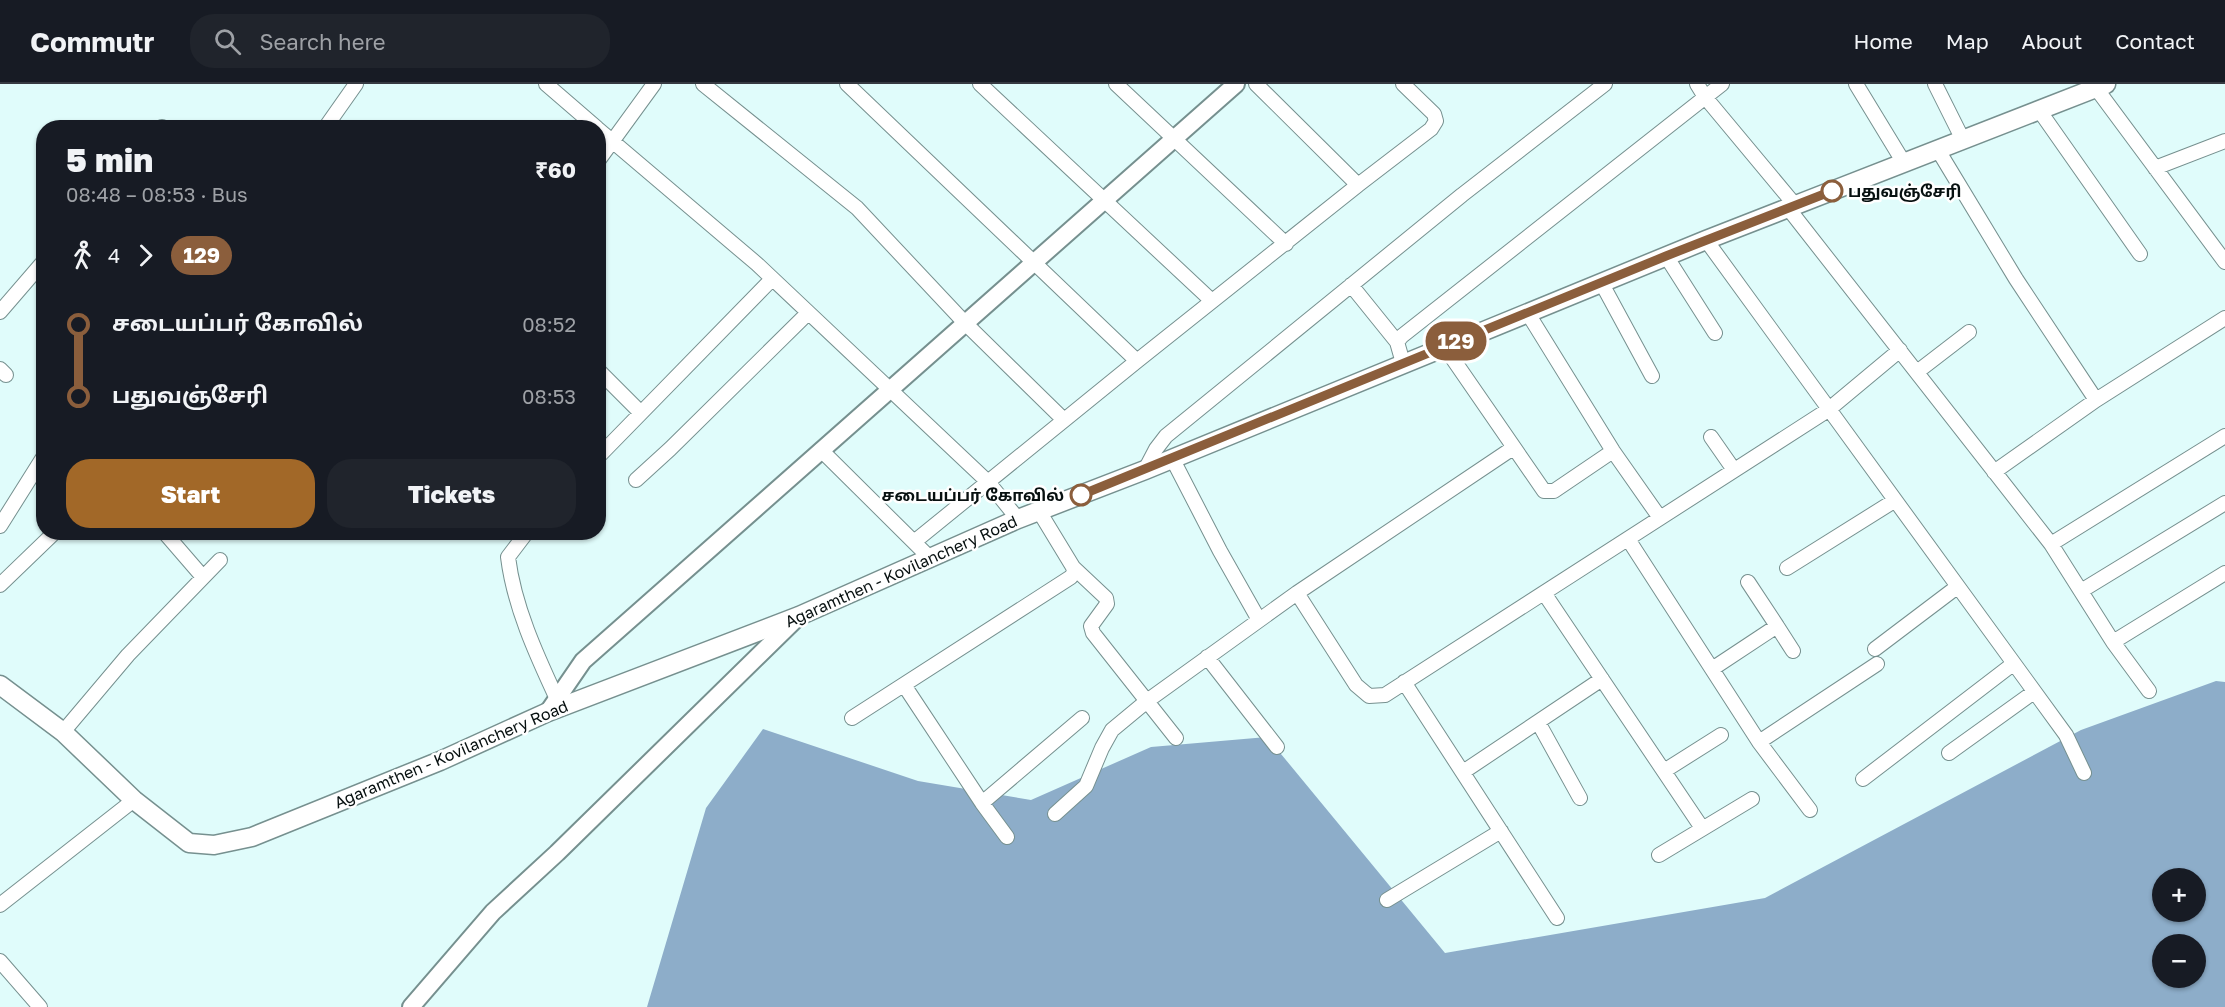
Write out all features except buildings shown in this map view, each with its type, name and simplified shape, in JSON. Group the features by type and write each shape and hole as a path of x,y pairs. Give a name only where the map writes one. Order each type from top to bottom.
{"main road":[{"name":"Agaramthen - Kovilanchery Road","path":"0,685 63,732 134,800 189,843 214,845 252,837 440,761 552,706 799,616 1018,519 1145,470 1601,282 2099,85"}],"street":[{"path":"331,120 356,84"},
{"path":"546,84 563,90 591,120"},
{"path":"606,150 654,84"},
{"path":"703,84 857,208 965,323 1064,420"},
{"path":"847,84 1137,361"},
{"path":"980,84 1212,302"},
{"path":"1116,84 1286,244"},
{"path":"552,706 583,661 1236,84"},
{"path":"1256,84 1358,186"},
{"path":"914,542 1137,361 1431,129 1437,121 1434,114 1402,84"},
{"path":"1145,470 1166,436 1462,195 1605,84"},
{"path":"1697,84 2051,544 2113,642 2149,691"},
{"path":"1397,342 1722,84"},
{"path":"1856,84 1904,163"},
{"path":"1935,84 1963,140"},
{"path":"2099,85 2155,168 2225,262"},
{"path":"2039,110 2140,254"},
{"path":"606,135 772,279 988,482 1018,519"},
{"path":"2155,168 2225,141"},
{"path":"1938,150 2016,279 2096,400"},
{"path":"1706,240 2066,735 2084,772"},
{"path":"1666,256 1716,333"},
{"path":"0,312 36,270"},
{"path":"606,448 772,279"},
{"path":"1601,282 1652,376"},
{"path":"1351,285 1397,342 1403,363"},
{"path":"1527,312 1613,451 1660,518"},
{"path":"636,480 808,313"},
{"path":"1994,472 2096,400 2225,318"},
{"path":"1917,372 1969,332"},
{"path":"1444,346 1544,491 1549,492 1613,451"},
{"path":"1297,594 1356,685 1370,696 1385,694 1828,410 1900,350"},
{"path":"606,378 641,413"},
{"path":"2051,544 2225,436"},
{"path":"1711,437 1734,470"},
{"path":"1055,814 1086,786 1112,730 1147,701 1259,620 1513,448"},
{"path":"821,450 930,558"},
{"path":"1172,458 1259,620"},
{"path":"0,526 36,469"},
{"path":"1787,568 1894,501"},
{"path":"2081,591 2225,503"},
{"path":"1039,511 1073,567 1106,598 1107,604 1091,626 1093,633 1176,738"},
{"path":"1628,538 1759,742 1810,810"},
{"path":"0,585 47,540"},
{"path":"171,540 202,576"},
{"path":"520,540 508,557 511,577 552,706"},
{"path":"63,732 128,655 220,560"},
{"path":"852,718 1066,581 1074,572 1073,567"},
{"path":"2113,642 2225,573"},
{"path":"1748,582 1793,651"},
{"path":"1875,649 1957,587"},
{"path":"1544,593 1702,828"},
{"path":"411,1007 493,912 566,844 799,616"},
{"path":"1712,669 1777,626"},
{"path":"1207,657 1276,747"},
{"path":"1759,742 1876,664"},
{"path":"1863,779 2013,664"},
{"path":"1463,771 1602,679"},
{"path":"1404,682 1557,918"},
{"path":"904,685 1007,837"},
{"path":"1949,753 2034,692"},
{"path":"982,803 1082,718"},
{"path":"1538,722 1580,798"},
{"path":"1664,771 1721,735"},
{"path":"1659,855 1752,799"},
{"path":"0,905 134,800"},
{"path":"1387,900 1501,831"},
{"path":"0,961 40,1007"}],"water":[{"path":"2216,681 2225,682 2225,1007 647,1007 706,808 763,729 918,781 1031,800 1151,747 1267,737 1445,953 1765,898 2081,730"}],"bus line":[{"name":"129","path":"1081,495 1666,256 1832,191"}],"place":[{"name":"பதுவஞ்சேரி","path":"1832,191"},
{"name":"சடையப்பர் கோவில்","path":"1081,495"}]}
